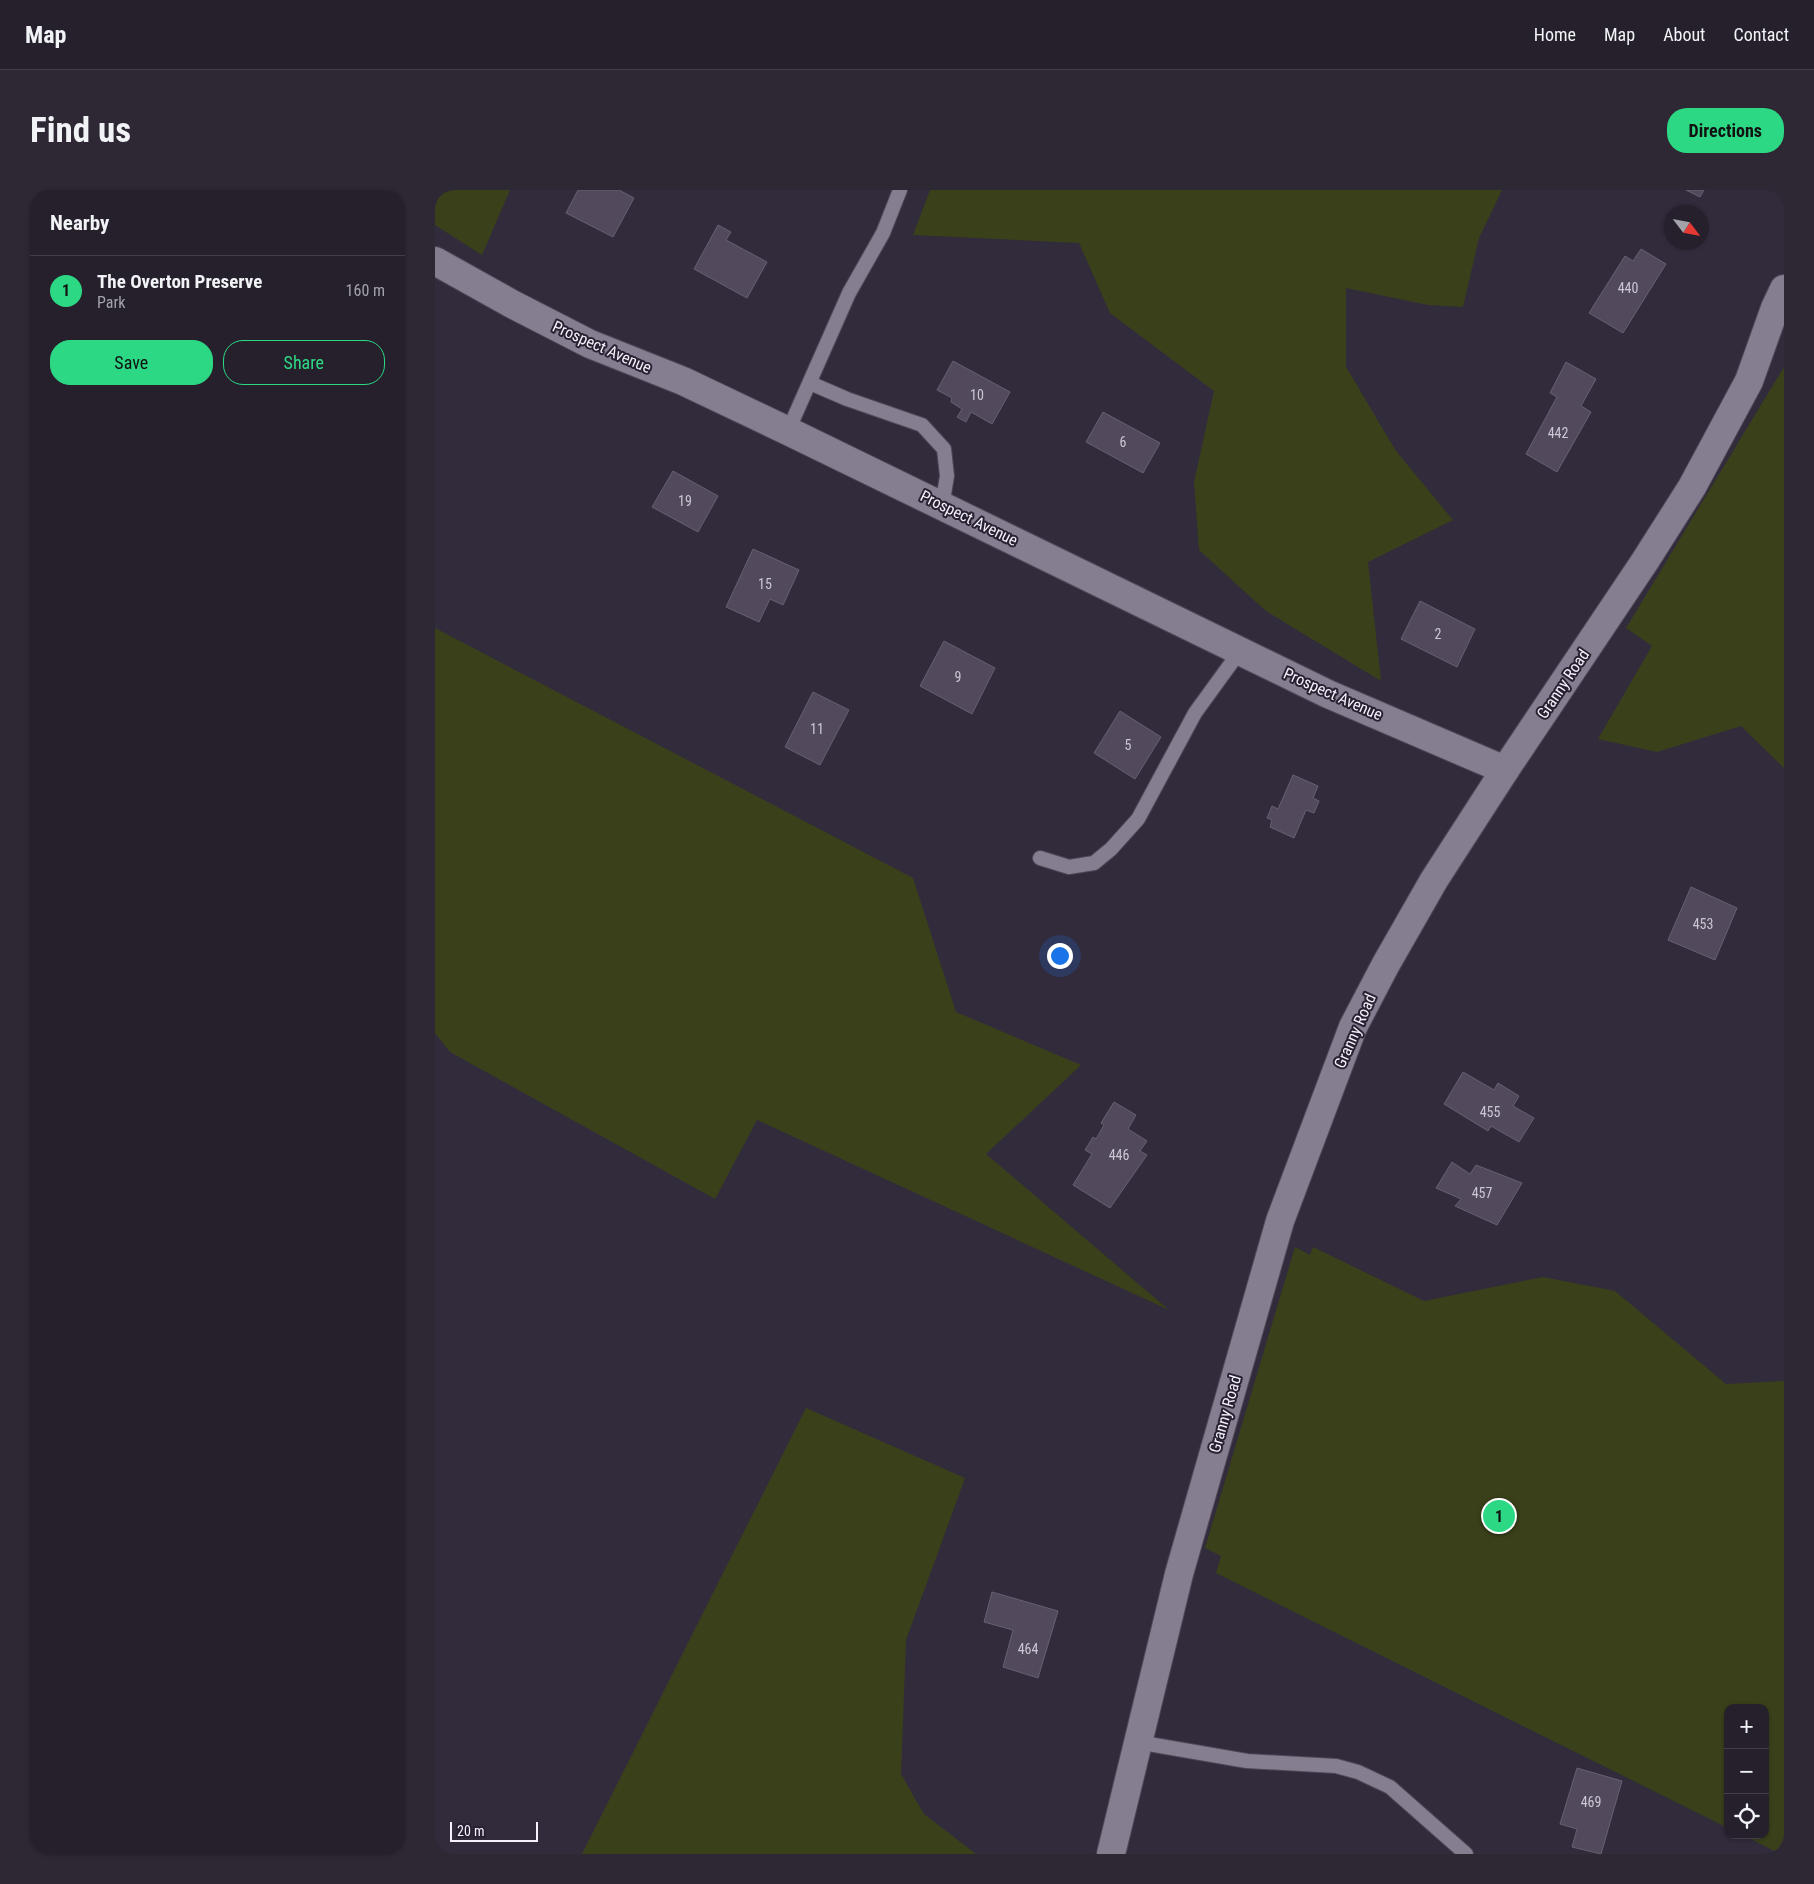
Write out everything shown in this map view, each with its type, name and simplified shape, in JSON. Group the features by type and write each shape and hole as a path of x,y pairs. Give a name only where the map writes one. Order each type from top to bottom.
{"street":[{"name":"Prospect Avenue","path":"435,261 590,344 683,382 788,431 1328,694 1505,770"},
{"name":"Granny Road","path":"1111,1854 1179,1574 1280,1221 1353,1027 1386,964 1425,897 1505,770 1645,561 1692,487 1749,381 1775,308 1784,289"}],"lane":[{"path":"788,431 849,293 883,233 900,190"},
{"path":"809,383 847,399 923,425 944,449 947,476 942,506"},
{"path":"1041,858 1069,867 1093,864 1111,849 1138,819 1195,713 1240,651"},
{"path":"1137,1742 1247,1761 1337,1766 1358,1772 1390,1787 1466,1854"}],"green space":[{"path":"435,190 510,190 482,255 435,225"},
{"path":"930,190 1502,190 1479,238 1463,307 1428,305 1346,288 1346,367 1396,451 1453,520 1368,562 1381,681 1266,611 1199,550 1194,482 1214,391 1110,313 1079,243 913,235"},
{"path":"1784,367 1784,768 1741,726 1657,752 1598,739 1652,646 1626,628"},
{"path":"435,628 913,878 956,1012 1081,1065 986,1154 1169,1310 757,1120 715,1199 450,1052 435,1033"},
{"path":"1295,1247 1310,1255 1313,1247 1424,1301 1543,1277 1615,1291 1726,1384 1784,1381 1784,1854 1780,1854 1751,1839 1769,1839 1769,1704 1724,1704 1724,1826 1216,1573 1221,1556 1205,1548"},
{"path":"806,1408 965,1478 906,1640 901,1774 924,1814 976,1854 582,1854"}],"building":[{"path":"578,190 619,190 634,198 613,237 566,213"},
{"path":"1686,190 1704,190 1700,197"},
{"path":"718,225 731,232 726,240 767,262 747,298 694,269"},
{"path":"1641,249 1666,264 1623,333 1589,313 1625,256 1633,261"},
{"path":"953,361 1010,392 992,424 971,412 966,422 957,417 962,409 951,402 952,398 937,390"},
{"path":"1566,362 1596,379 1581,406 1591,412 1557,472 1526,454 1557,397 1550,393"},
{"path":"1103,412 1160,443 1143,473 1086,442"},
{"path":"673,471 718,496 698,532 652,507"},
{"path":"753,549 799,570 783,605 770,599 759,622 726,607"},
{"path":"1420,601 1475,629 1457,667 1401,639"},
{"path":"944,641 995,668 972,714 920,686"},
{"path":"813,692 849,710 820,765 785,747"},
{"path":"1120,711 1161,737 1135,779 1094,753"},
{"path":"1293,775 1318,786 1313,798 1319,801 1314,813 1306,810 1294,838 1270,827 1272,820 1267,818 1272,806 1278,809"},
{"path":"1691,887 1737,908 1715,960 1668,940"},
{"path":"1463,1072 1494,1090 1498,1083 1519,1096 1513,1106 1534,1118 1519,1142 1491,1126 1488,1131 1444,1104"},
{"path":"1114,1102 1136,1115 1128,1129 1147,1141 1140,1151 1147,1155 1110,1208 1073,1185 1092,1154 1085,1150 1093,1137 1096,1139 1104,1125 1101,1123"},
{"path":"1452,1162 1470,1174 1476,1165 1522,1183 1497,1225 1455,1206 1461,1199 1436,1188"},
{"path":"992,1592 1058,1611 1038,1678 1003,1667 1013,1630 984,1622"},
{"path":"1577,1768 1622,1781 1601,1854 1572,1847 1577,1829 1560,1824"}],"place":[{"name":"The Overton Preserve","path":"1499,1516"}]}
